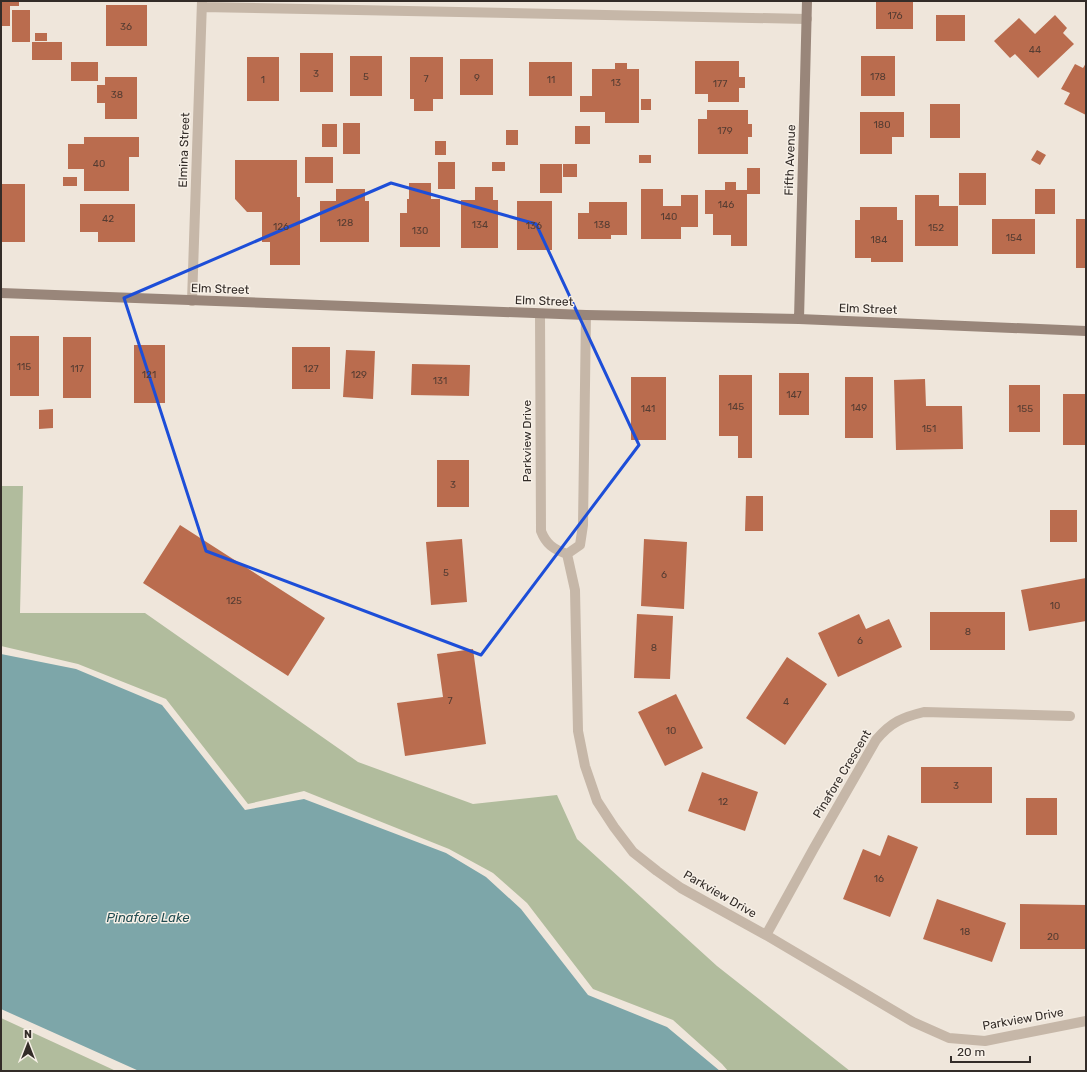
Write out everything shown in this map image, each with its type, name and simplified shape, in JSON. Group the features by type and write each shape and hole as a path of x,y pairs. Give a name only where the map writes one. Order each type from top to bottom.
{"main road":[{"name":"Fifth Avenue","path":"799,319 807,1"},
{"name":"Elm Street","path":"1,293 586,316 799,319 1086,332"}],"street":[{"path":"202,4 807,19"},
{"name":"Elmina Street","path":"192,301 202,4"},
{"name":"Parkview Drive","path":"540,314 541,531 544,539 550,546 567,554 575,590 578,730 585,766 597,801 633,852 681,888 766,935 913,1022 938,1034 949,1038 985,1041 1086,1021"},
{"path":"567,554 574,551 580,545 584,525 586,316"},
{"name":"Pinafore Crescent","path":"766,935 876,740 884,730 903,717 924,712 1070,716"}],"highlighted area":[{"path":"391,183 536,224 639,445 481,655 206,551 124,298"}],"green space":[{"path":"1,486 23,486 20,613 145,613 358,762 473,804 557,795 577,839 717,966 850,1071 728,1071 673,1020 593,989 527,903 493,873 449,849 304,791 248,804 166,699 78,664 1,646"},
{"path":"1,1018 116,1071 1,1071"}],"water":[{"name":"Pinafore Lake","path":"1,654 76,669 162,705 245,810 304,799 446,853 486,877 521,909 588,995 667,1027 720,1071 139,1071 1,1009"}],"building":[{"path":"1,1 19,1 19,6 10,6 10,26 1,26"},
{"path":"876,1 913,1 913,29 876,29"},
{"path":"106,5 147,5 147,46 106,46"},
{"path":"12,10 30,10 30,42 12,42"},
{"path":"936,15 965,15 965,41 936,41"},
{"path":"1055,15 1067,28 1063,33 1074,44 1038,78 1015,54 1010,58 994,41 1019,18 1035,34"},
{"path":"35,33 47,33 47,41 35,41"},
{"path":"32,42 62,42 62,60 32,60"},
{"path":"300,53 333,53 333,92 300,92"},
{"path":"350,56 382,56 382,96 350,96"},
{"path":"861,56 895,56 895,96 861,96"},
{"path":"247,57 279,57 279,101 247,101"},
{"path":"410,57 443,57 443,99 433,99 433,111 414,111 414,99 410,99"},
{"path":"460,59 493,59 493,95 460,95"},
{"path":"695,61 739,61 739,77 745,77 745,88 739,88 739,102 708,102 708,94 695,94"},
{"path":"71,62 98,62 98,81 71,81"},
{"path":"529,62 572,62 572,96 529,96"},
{"path":"615,63 627,63 627,69 639,69 639,123 605,123 605,112 580,112 580,96 592,96 592,69 615,69"},
{"path":"1086,63 1086,115 1064,104 1070,93 1061,89 1075,64 1083,68"},
{"path":"105,77 137,77 137,119 105,119 105,103 97,103 97,85 105,85"},
{"path":"641,99 651,99 651,110 641,110"},
{"path":"930,104 960,104 960,138 930,138"},
{"path":"707,110 748,110 748,124 752,124 752,137 748,137 748,154 698,154 698,119 707,119"},
{"path":"860,112 904,112 904,137 892,137 892,154 860,154"},
{"path":"343,123 360,123 360,154 343,154"},
{"path":"322,124 337,124 337,147 322,147"},
{"path":"575,126 590,126 590,144 575,144"},
{"path":"506,130 518,130 518,145 506,145"},
{"path":"84,137 139,137 139,157 129,157 129,191 84,191 84,169 68,169 68,144 84,144"},
{"path":"435,141 446,141 446,155 435,155"},
{"path":"1037,150 1046,155 1040,165 1031,160"},
{"path":"639,155 651,155 651,163 639,163"},
{"path":"305,157 333,157 333,183 305,183"},
{"path":"235,160 297,160 297,197 300,197 300,265 270,265 270,242 262,242 262,212 247,212 235,199"},
{"path":"438,162 455,162 455,189 438,189"},
{"path":"492,162 505,162 505,171 492,171"},
{"path":"540,164 562,164 562,193 540,193"},
{"path":"563,164 577,164 577,177 563,177"},
{"path":"747,168 760,168 760,194 747,194 747,246 731,246 731,235 713,235 713,214 705,214 705,190 725,190 725,182 736,182 736,190 747,190"},
{"path":"959,173 986,173 986,205 959,205"},
{"path":"63,177 77,177 77,186 63,186"},
{"path":"409,183 431,183 431,199 440,199 440,247 400,247 400,213 407,213"},
{"path":"1,184 25,184 25,242 1,242"},
{"path":"475,187 493,187 493,200 498,200 498,248 461,248 461,200 475,200"},
{"path":"336,189 365,189 365,201 369,201 369,242 320,242 320,201 336,201"},
{"path":"641,189 663,189 663,206 681,206 681,195 698,195 698,227 681,227 681,239 641,239"},
{"path":"1035,189 1055,189 1055,214 1035,214"},
{"path":"915,195 939,195 939,206 958,206 958,246 915,246"},
{"path":"517,201 552,201 552,250 517,250"},
{"path":"589,202 627,202 627,235 611,235 611,239 578,239 578,213 589,213"},
{"path":"80,204 135,204 135,242 98,242 98,232 80,232"},
{"path":"860,207 897,207 897,220 903,220 903,262 871,262 871,258 855,258 855,220 860,220"},
{"path":"992,219 1035,219 1035,254 992,254"},
{"path":"1076,219 1086,219 1086,268 1076,268"},
{"path":"10,336 39,336 39,396 10,396"},
{"path":"63,337 91,337 91,398 63,398"},
{"path":"134,345 165,345 165,403 134,403"},
{"path":"292,347 330,347 330,389 292,389"},
{"path":"346,350 375,351 373,399 343,397"},
{"path":"412,364 470,365 469,396 411,395"},
{"path":"779,373 809,373 809,415 779,415"},
{"path":"719,375 752,375 752,458 738,458 738,436 719,436"},
{"path":"631,377 666,377 666,440 631,440"},
{"path":"845,377 873,377 873,438 845,438"},
{"path":"925,379 926,406 962,406 963,449 896,450 894,380"},
{"path":"1009,385 1040,385 1040,432 1009,432"},
{"path":"1063,394 1086,394 1086,445 1063,445"},
{"path":"53,409 53,428 39,429 39,410"},
{"path":"437,460 469,460 469,507 437,507"},
{"path":"746,496 763,496 763,531 745,531"},
{"path":"1050,510 1077,510 1077,542 1050,542"},
{"path":"180,525 325,618 288,676 143,583"},
{"path":"462,539 467,602 431,605 426,542"},
{"path":"644,539 687,542 684,609 641,606"},
{"path":"1086,578 1086,621 1029,631 1021,590"},
{"path":"930,612 1005,612 1005,650 930,650"},
{"path":"637,614 673,616 670,679 634,678"},
{"path":"859,614 866,629 889,619 902,647 838,677 818,633"},
{"path":"473,649 486,744 405,756 397,703 443,697 437,654"},
{"path":"787,657 827,684 785,745 746,718"},
{"path":"676,694 703,748 665,766 638,712"},
{"path":"921,767 992,767 992,803 921,803"},
{"path":"702,772 758,792 745,831 688,811"},
{"path":"1026,798 1057,798 1057,835 1026,835"},
{"path":"888,835 918,847 890,917 843,899 863,849 880,856"},
{"path":"937,899 1006,923 992,962 923,939"},
{"path":"1020,904 1086,905 1086,949 1020,949"}]}
